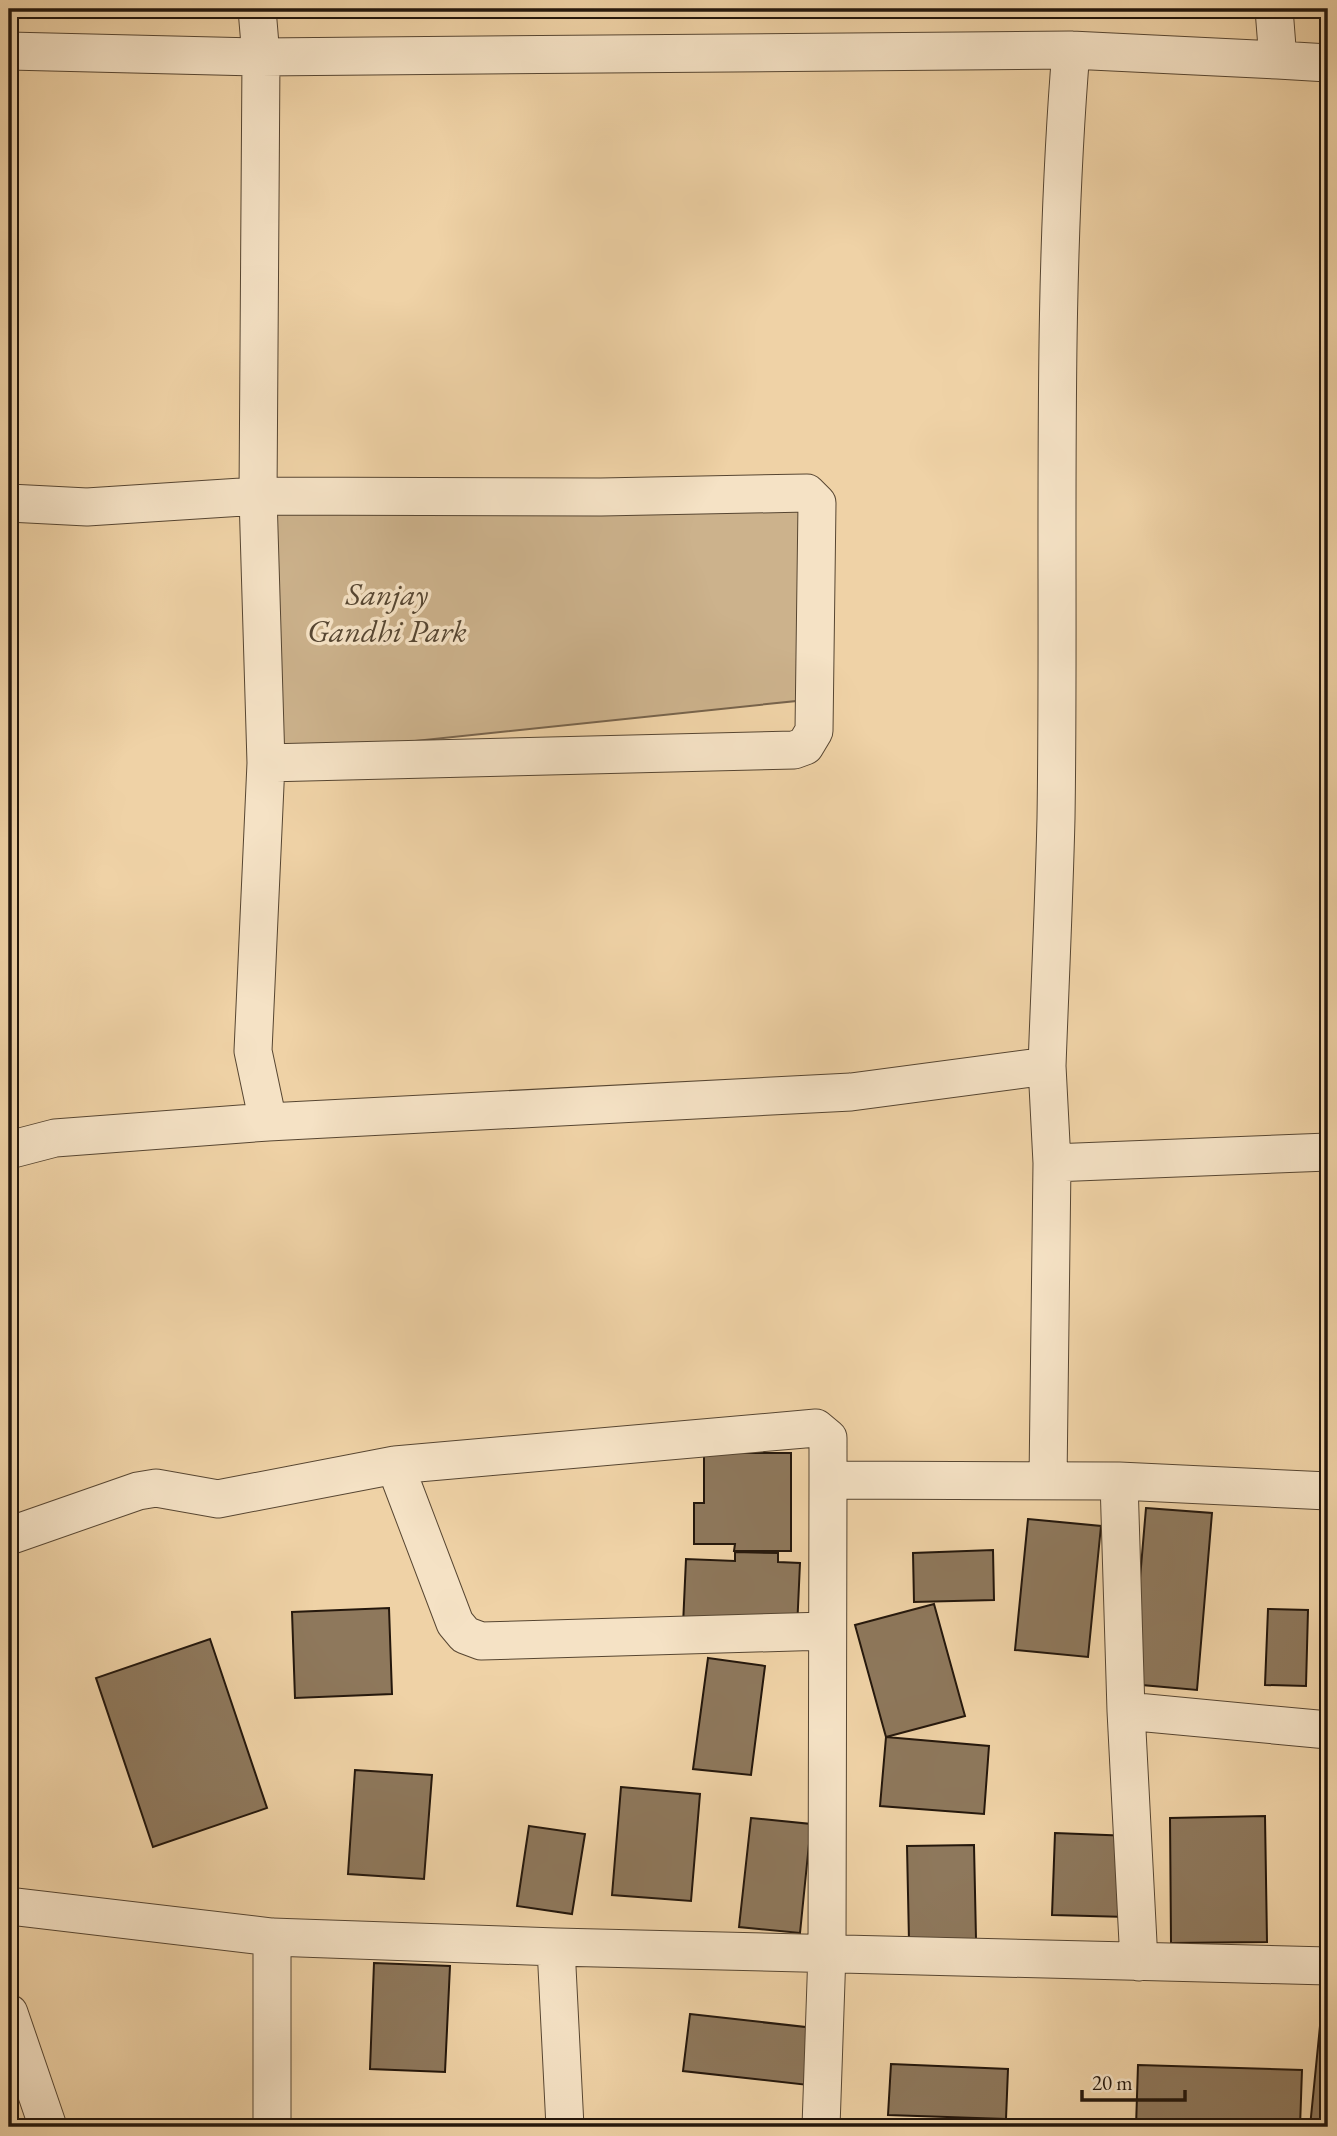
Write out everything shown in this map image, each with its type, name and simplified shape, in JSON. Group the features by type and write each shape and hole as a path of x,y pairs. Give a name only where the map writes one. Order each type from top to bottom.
{"street":[{"path":"257,9 261,57 258,496 266,762 253,1051 268,1122"},
{"path":"1274,9 1278,61"},
{"path":"1048,1481 1052,1163 1047,1066 1056,818 1056,477 1065,114 1070,50"},
{"path":"9,51 261,57 1070,50 1328,63"},
{"path":"9,503 87,507 258,496 601,497 807,493 817,503 819,512 814,731 805,746 794,750 266,762"},
{"path":"9,1150 55,1138 268,1122 851,1092 1047,1066"},
{"path":"1052,1163 1328,1152"},
{"path":"9,1536 138,1491 156,1488 218,1499 396,1465 816,1428 828,1438 827,1952 821,2127"},
{"path":"396,1465 455,1623 465,1636 481,1641 827,1631"},
{"path":"828,1480 1119,1481 1328,1492"},
{"path":"1119,1481 1126,1711 1139,1962"},
{"path":"1126,1711 1328,1730"},
{"path":"9,1906 272,1937 556,1947 1328,1966"},
{"path":"272,1937 272,2127"},
{"path":"556,1947 565,2127"},
{"path":"9,2013 48,2127"}],"green space":[{"name":"Sanjay Gandhi Park","path":"242,478 800,495 806,700 263,757"}],"building":[{"path":"704,1453 791,1453 791,1551 734,1551 735,1544 694,1544 694,1503 704,1503"},
{"path":"1146,1508 1212,1513 1197,1690 1131,1684"},
{"path":"1028,1519 1101,1526 1088,1657 1015,1650"},
{"path":"993,1550 994,1600 914,1602 913,1553"},
{"path":"735,1552 778,1553 778,1562 800,1563 797,1629 683,1625 686,1559 735,1561"},
{"path":"934,1604 965,1716 886,1737 855,1625"},
{"path":"389,1608 392,1694 295,1698 292,1612"},
{"path":"1268,1609 1308,1610 1306,1686 1265,1685"},
{"path":"210,1639 267,1808 153,1847 96,1678"},
{"path":"708,1658 765,1666 751,1775 693,1769"},
{"path":"886,1737 989,1746 984,1814 880,1806"},
{"path":"355,1770 432,1775 424,1879 348,1874"},
{"path":"621,1787 700,1794 691,1901 612,1895"},
{"path":"1265,1816 1267,1942 1171,1943 1170,1818"},
{"path":"751,1818 811,1824 800,1933 739,1927"},
{"path":"529,1826 585,1834 572,1914 517,1906"},
{"path":"1055,1833 1131,1836 1128,1917 1052,1915"},
{"path":"974,1845 976,1939 909,1941 907,1846"},
{"path":"374,1963 450,1966 445,2072 370,2069"},
{"path":"690,2014 814,2028 808,2085 683,2071"},
{"path":"1321,2016 1328,2017 1328,2127 1310,2127"},
{"path":"891,2064 1008,2069 1006,2119 888,2115"},
{"path":"1138,2065 1302,2070 1300,2127 1136,2127"}]}
